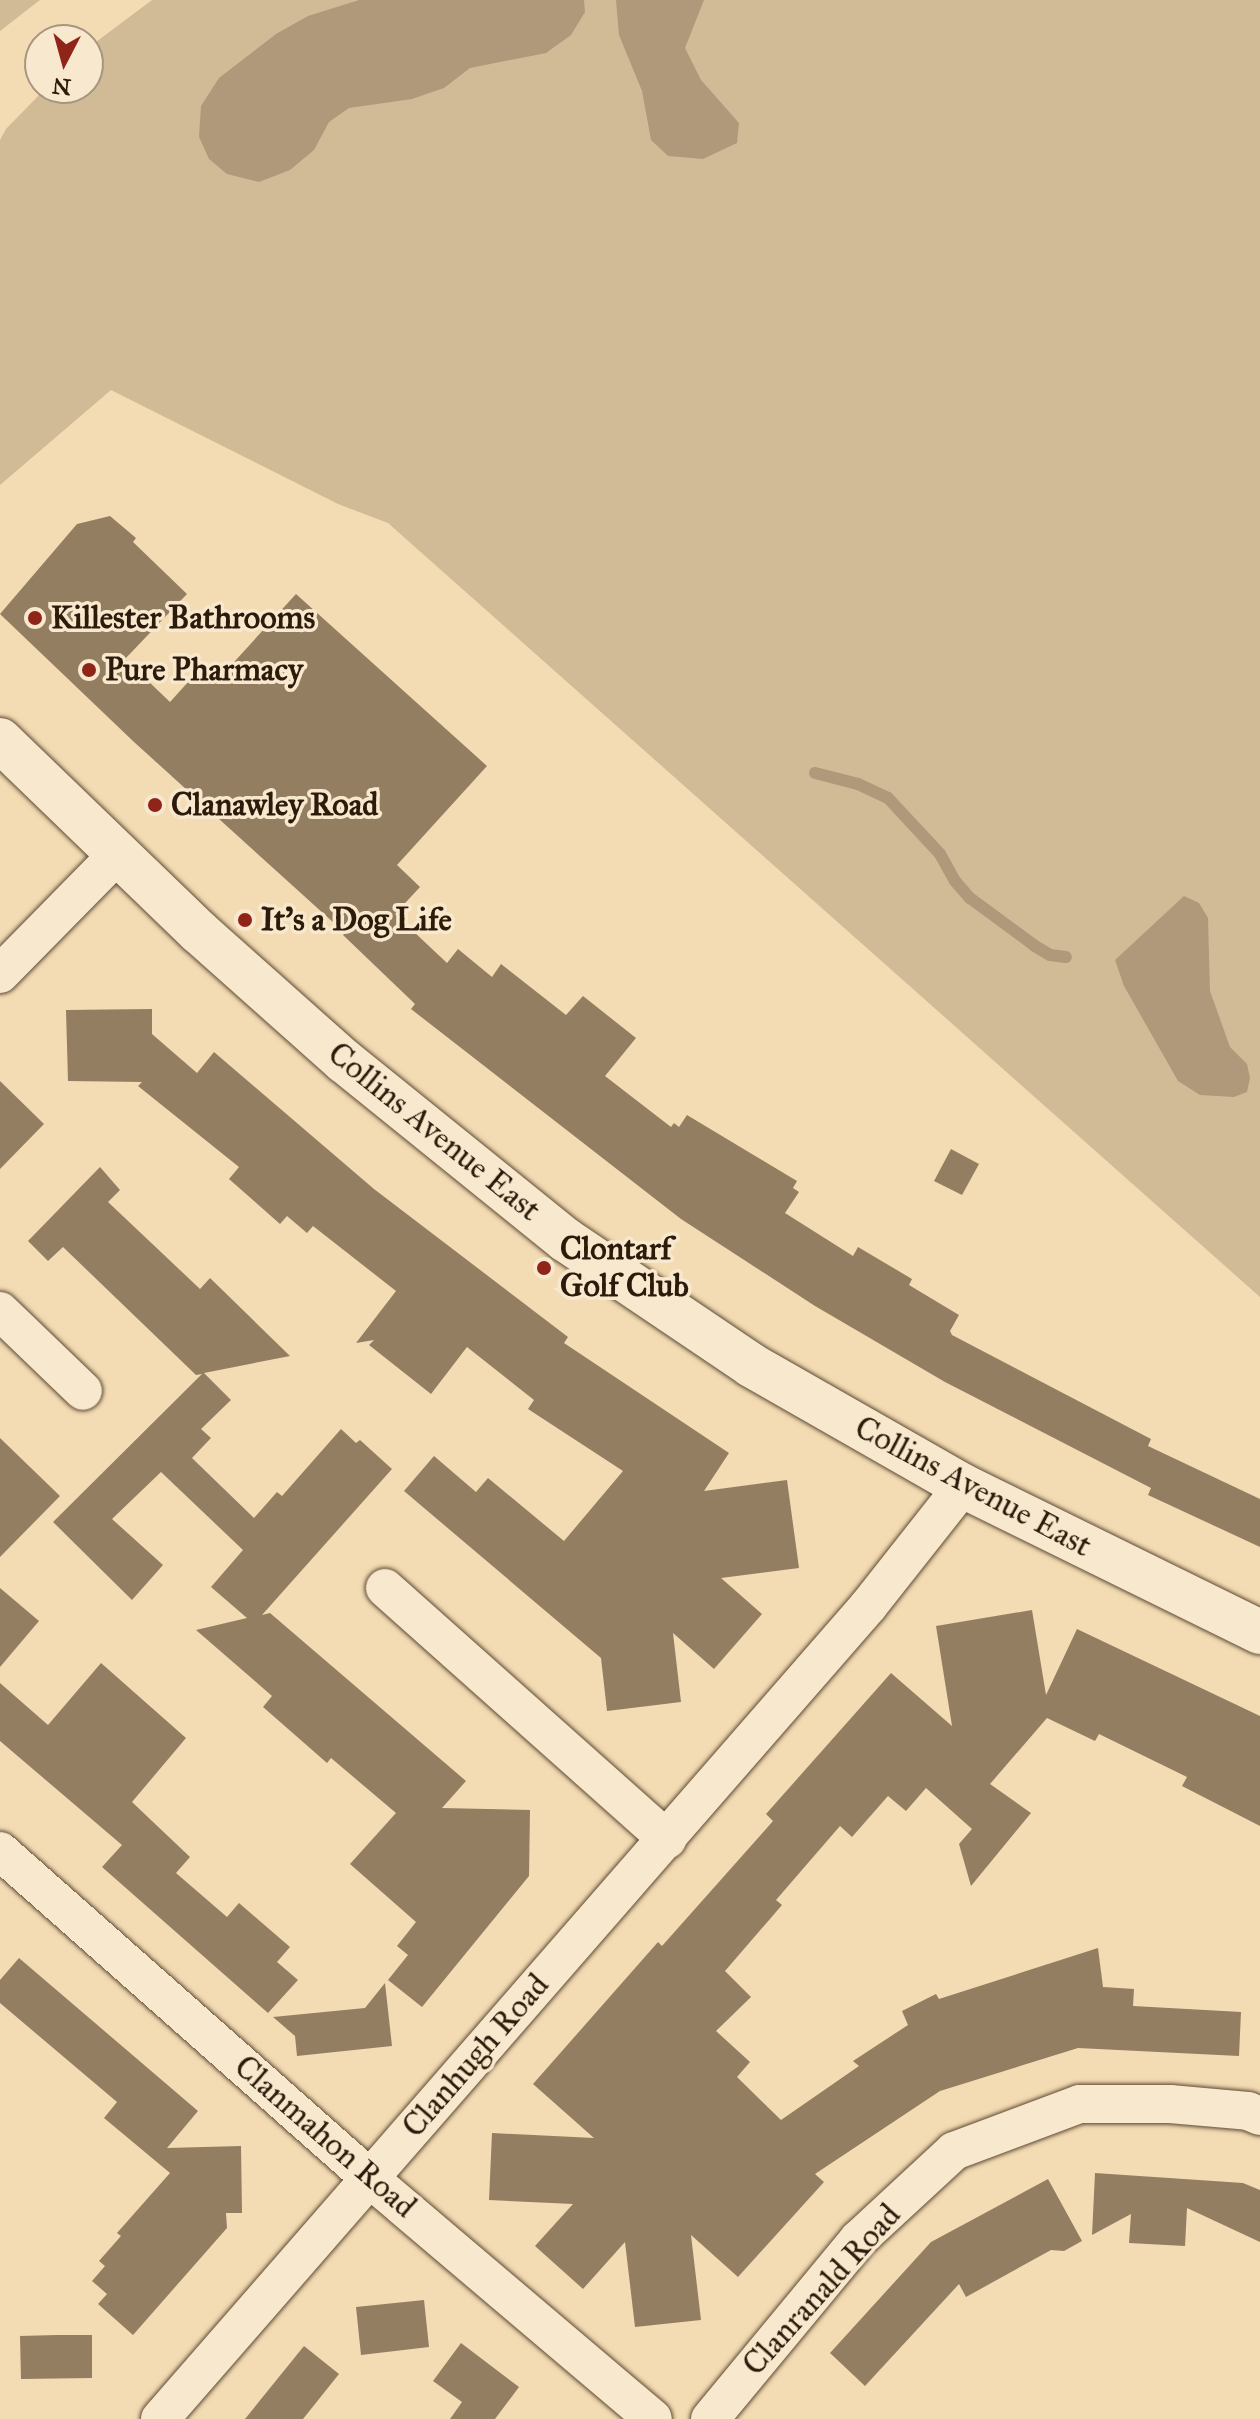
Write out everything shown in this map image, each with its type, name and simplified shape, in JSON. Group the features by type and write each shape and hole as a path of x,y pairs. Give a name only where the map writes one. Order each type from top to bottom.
{"main road":[{"name":"Collins Avenue East","path":"0,740 117,855 344,1061 566,1240 751,1365 963,1486 1260,1632"}],"street":[{"path":"0,974 117,855"},
{"path":"0,1311 83,1391"},
{"name":"Clanhugh Road","path":"160,2419 869,1605 963,1486"},
{"path":"385,1588 667,1839"},
{"name":"Clanmahon Road","path":"0,1851 369,2178 653,2419"},
{"name":"Clanranald Road","path":"710,2419 859,2239 954,2151 1080,2104 1170,2104 1248,2111 1260,2116"}],"shaded area":[{"path":"0,0 40,0 0,31"},
{"path":"152,0 1260,0 1260,1297 388,523 338,504 111,390 0,485 0,140 6,129 30,104 104,104 104,36"},
{"path":"359,0 584,0 585,12 571,35 546,53 470,68 444,88 412,99 349,108 329,122 314,150 290,170 259,182 227,174 209,159 199,137 201,106 219,78 276,34 308,16"},
{"path":"616,0 704,0 685,48 701,80 739,123 737,143 703,159 668,156 651,140 642,91 619,35"},
{"path":"1184,896 1199,903 1208,918 1210,991 1230,1047 1247,1064 1250,1078 1247,1092 1234,1097 1200,1095 1178,1081 1124,986 1115,960"}],"building":[{"path":"110,516 136,538 133,542 187,594 125,659 170,702 199,670 214,684 296,594 487,766 397,865 420,887 395,914 447,963 458,949 492,977 501,964 566,1015 583,996 636,1038 605,1076 671,1127 674,1123 679,1127 687,1115 797,1181 793,1188 799,1192 785,1213 853,1256 858,1247 912,1279 909,1285 959,1315 950,1331 952,1335 1151,1439 1148,1446 1260,1499 1260,1547 1148,1495 1151,1488 945,1382 815,1306 681,1219 411,1009 415,1004 343,935 345,933 134,742 0,614 77,524"},
{"path":"152,1009 152,1034 197,1073 214,1052 374,1189 568,1337 564,1343 729,1453 704,1491 787,1480 799,1568 721,1578 762,1614 714,1669 673,1633 681,1702 607,1711 601,1658 404,1491 434,1456 476,1492 488,1478 564,1541 623,1471 528,1409 534,1400 467,1347 431,1394 369,1345 374,1340 356,1343 396,1291 313,1226 307,1233 287,1216 280,1224 229,1179 239,1167 138,1086 142,1082 68,1081 66,1010"},
{"path":"0,1081 44,1124 0,1169"},
{"path":"951,1149 979,1164 962,1195 934,1181"},
{"path":"100,1167 120,1190 108,1202 200,1289 210,1278 290,1356 204,1373 231,1400 201,1429 211,1438 192,1458 254,1518 277,1492 282,1496 341,1429 356,1443 360,1440 392,1469 262,1615 270,1613 466,1781 442,1808 530,1810 529,1876 422,2007 388,1980 408,1955 397,1946 416,1922 350,1864 396,1813 331,1758 327,1763 263,1707 272,1696 196,1630 247,1618 211,1587 243,1550 161,1472 112,1519 163,1565 132,1600 53,1522 202,1374 196,1375 63,1247 48,1261 28,1241"},
{"path":"0,1438 60,1496 0,1557"},
{"path":"0,1588 39,1621 0,1667"},
{"path":"1032,1610 1046,1695 1077,1629 1260,1716 1260,1826 1182,1786 1187,1777 1099,1734 1095,1741 1047,1718 990,1784 1031,1813 971,1886 959,1844 972,1829 926,1788 906,1811 888,1796 852,1837 840,1826 776,1900 782,1905 725,1971 751,1997 716,2031 750,2062 737,2077 781,2120 859,2066 853,2061 908,2025 902,2011 936,1994 939,1999 1098,1948 1103,1987 1134,1989 1133,2006 1241,2012 1239,2056 1078,2048 940,2091 815,2174 824,2182 738,2277 691,2235 701,2320 635,2327 625,2242 583,2289 535,2246 573,2204 489,2200 492,2133 594,2138 533,2084 658,1942 662,1946 773,1821 766,1814 891,1673 952,1726 936,1626"},
{"path":"101,1663 186,1738 132,1802 190,1857 176,1873 227,1917 239,1903 290,1947 277,1962 298,1980 268,2013 102,1867 122,1845 0,1741 0,1683 48,1725"},
{"path":"19,1958 198,2111 167,2148 241,2146 242,2213 226,2213 227,2228 133,2335 98,2304 107,2294 92,2281 105,2266 99,2261 121,2236 117,2233 170,2173 104,2118 117,2102 0,2003 0,1980"},
{"path":"385,1983 392,2046 297,2056 295,2036 273,2017 365,2008"},
{"path":"1095,2173 1243,2183 1260,2190 1260,2242 1187,2208 1185,2246 1129,2243 1131,2214 1092,2235"},
{"path":"1048,2179 1082,2241 1064,2251 1051,2250 966,2297 959,2284 865,2386 830,2353 931,2242"},
{"path":"424,2300 429,2347 361,2355 356,2307"},
{"path":"92,2335 92,2378 21,2379 20,2336"},
{"path":"461,2343 519,2387 495,2419 450,2419 462,2402 433,2381"},
{"path":"304,2346 339,2374 303,2419 245,2419"}],"waterway":[{"path":"815,773 858,784 888,798 940,854 955,881 970,898 1035,946 1050,955 1066,957"}],"place":[{"name":"Killester Bathrooms","path":"35,618"},
{"name":"Pure Pharmacy","path":"89,670"},
{"name":"Clanawley Road","path":"155,805"},
{"name":"It’s a Dog Life","path":"245,920"},
{"name":"Clontarf Golf Club","path":"544,1268"}]}
